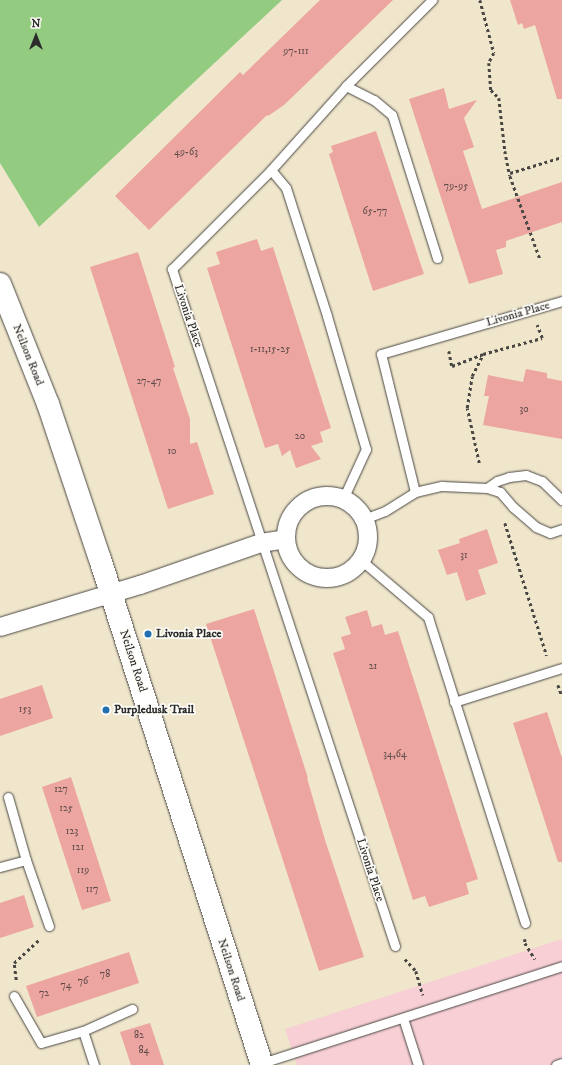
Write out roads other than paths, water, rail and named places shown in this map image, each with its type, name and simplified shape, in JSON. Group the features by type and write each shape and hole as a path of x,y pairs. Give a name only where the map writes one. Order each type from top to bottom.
{"main road":[{"name":"Neilson Road","path":"0,284 48,404 112,594 262,1064"}],"street":[{"path":"329,496 342,499 359,510 364,519 368,533 367,547 361,560 352,569 341,575 329,577 317,576 305,571 296,563 289,552 286,539 288,526 294,514 303,504 316,498 329,496"},
{"path":"0,628 67,606 112,594 261,543 286,539"}],"lane":[{"name":"Livonia Place","path":"395,946 172,269 271,170 346,86 432,0"},
{"path":"346,86 374,100 392,114 437,258"},
{"path":"271,170 286,188 327,316 366,449 342,499"},
{"name":"Livonia Place","path":"415,492 381,354 562,301"},
{"path":"487,488 497,481 509,477 526,475 542,481 562,500"},
{"path":"364,519 384,511 415,492 442,486 487,488 500,492 513,507 536,527 550,533 562,529"},
{"path":"361,560 428,617 525,923"},
{"path":"454,702 562,668"},
{"path":"8,797 26,860 50,926"},
{"path":"0,867 26,860"},
{"path":"262,1064 562,966"},
{"path":"14,996 41,1043 83,1031 132,1009"},
{"path":"403,1018 418,1065"},
{"path":"83,1031 94,1065"},
{"path":"556,1065 562,1063"}],"place":[{"name":"Livonia Place","path":"148,634"},
{"name":"Purpledusk Trail","path":"106,710"}]}
